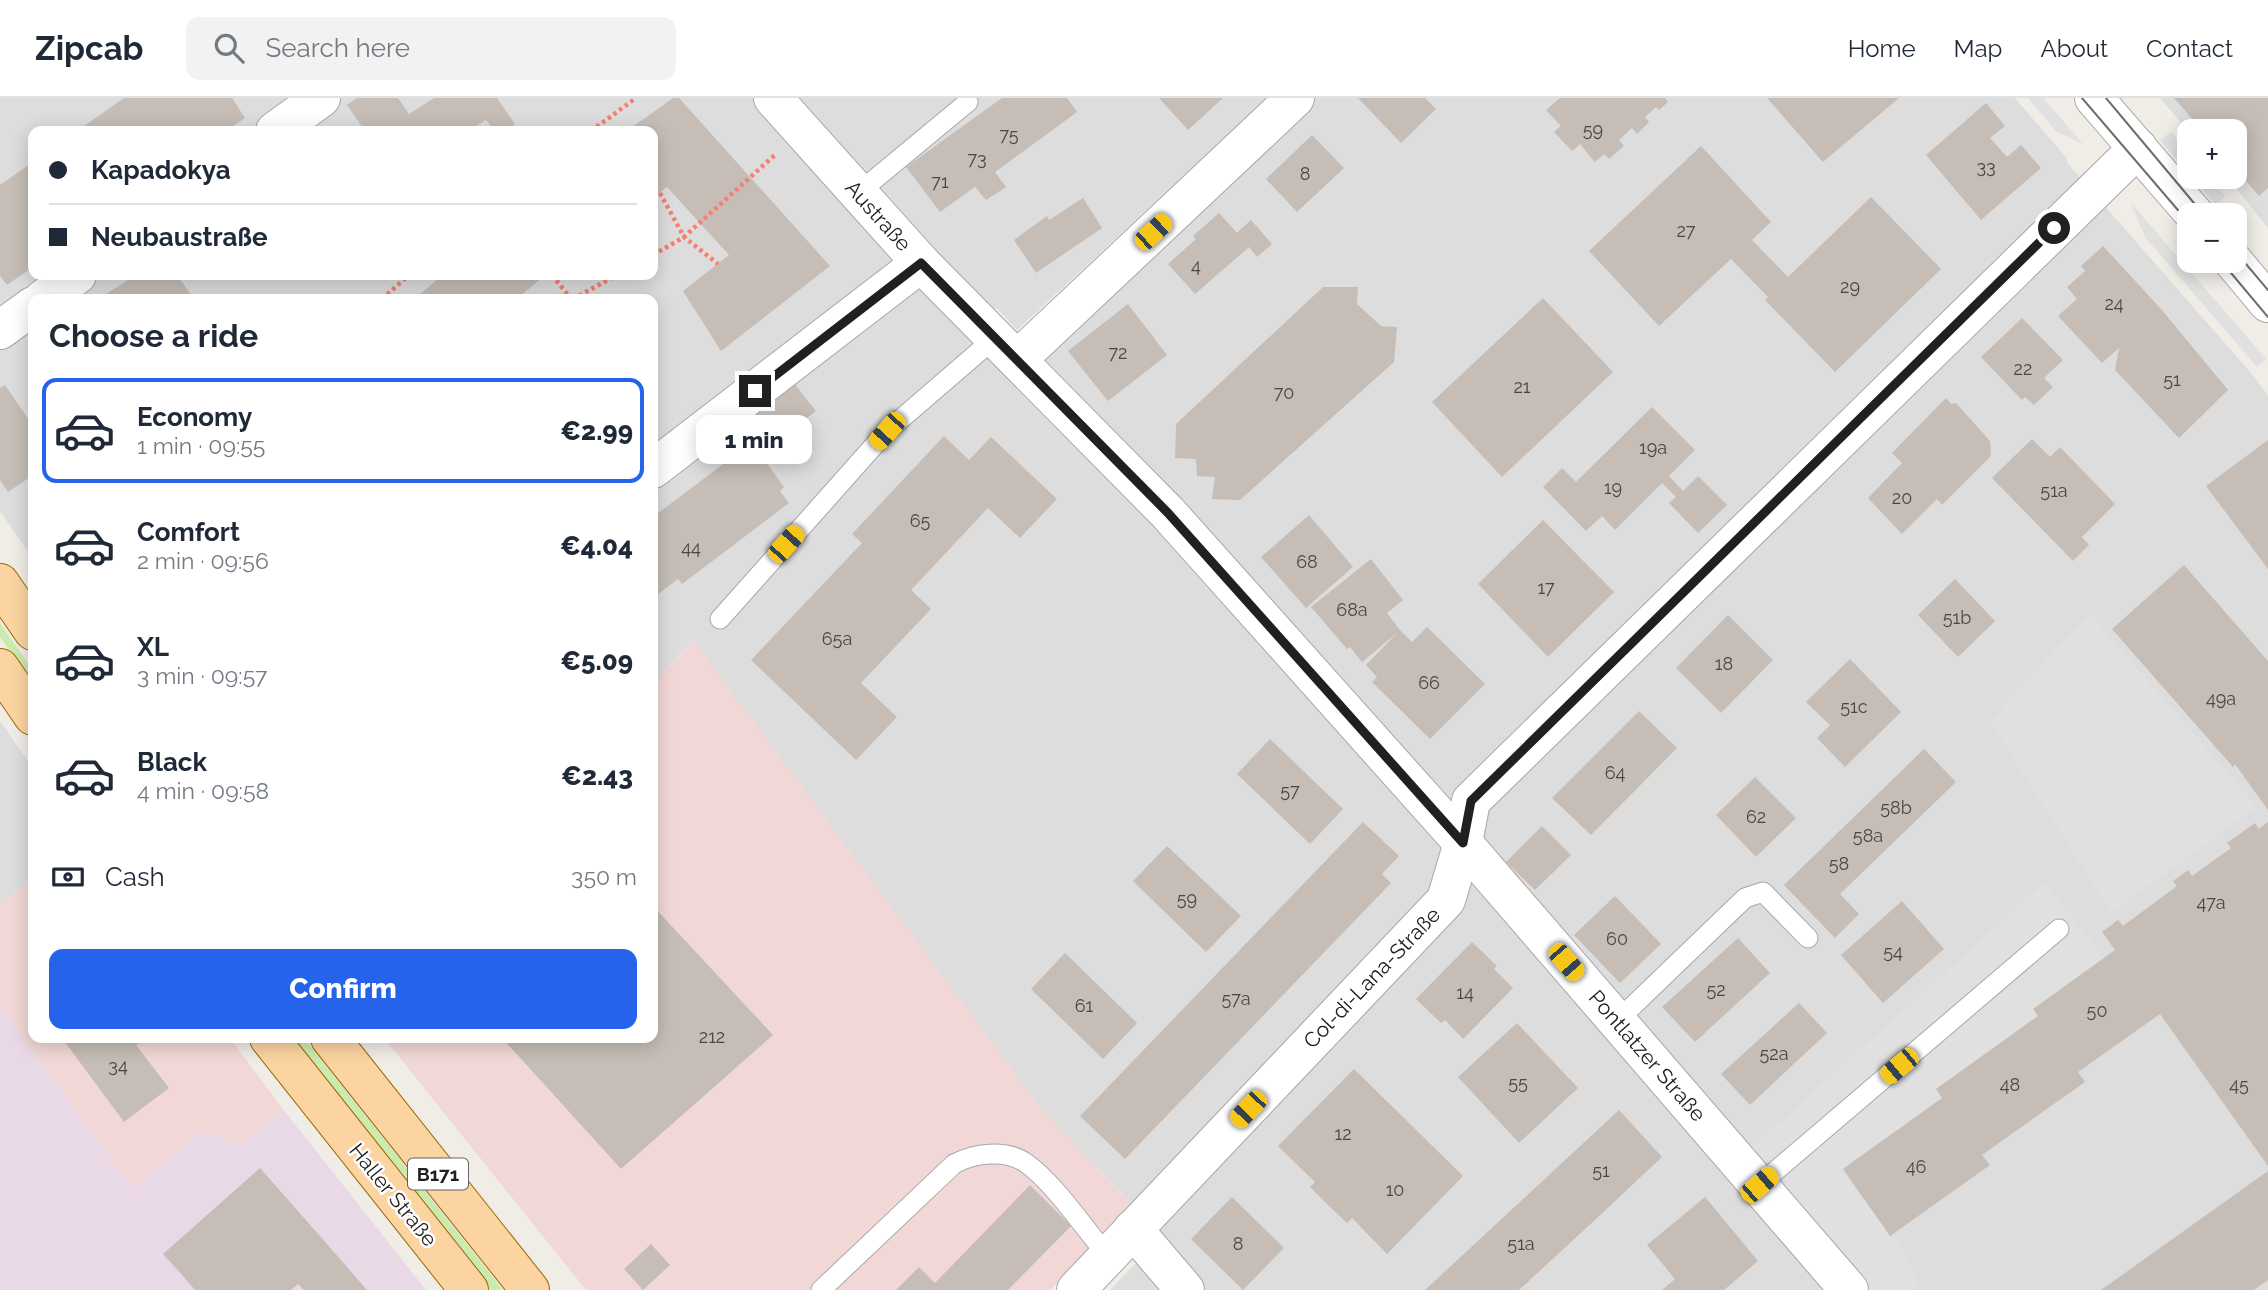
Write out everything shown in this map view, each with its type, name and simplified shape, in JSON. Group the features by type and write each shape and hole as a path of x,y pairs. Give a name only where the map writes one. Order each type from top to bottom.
{"main road":[{"path":"0,583 28,624"},
{"path":"0,668 28,709"},
{"name":"Haller Straße","path":"272,1043 469,1290"},
{"name":"B171","path":"338,1048 530,1290"}],"street":[{"path":"282,126 321,98"},
{"name":"Austraße","path":"773,98 921,263 1007,348"},
{"path":"1007,348 1295,98"},
{"path":"2094,98 2185,203"},
{"name":"Col-di-Lana-Straße","path":"1076,1290 1446,900 1463,843 1471,801 2138,148"},
{"path":"658,465 921,263"},
{"path":"2243,273 2268,303"},
{"path":"50,294 70,280"},
{"path":"0,330 28,310"},
{"name":"Pontlatzer Straße","path":"1007,348 1168,513 1463,843 1849,1290"},
{"path":"1133,1229 1185,1290"}],"lane":[{"path":"858,193 968,102"},
{"path":"720,619 887,431 1007,348"},
{"path":"1617,1021 1745,898 1763,892 1808,938"},
{"path":"1759,1185 2059,929"},
{"path":"821,1290 954,1164 970,1155 997,1154 1024,1161 1044,1179 1108,1256"}],"path":[{"path":"598,126 636,98"},
{"path":"658,252 684,237 768,162"},
{"path":"660,192 684,237 718,264"},
{"path":"388,294 403,280"},
{"path":"556,280 568,294"},
{"path":"581,294 608,280"}],"shaded area":[{"path":"0,98 1267,98 1017,330 997,308 967,336 1011,382 1314,98 2015,98 2066,157 2068,164 2268,395 2268,1290 1110,1290 1162,1236 1042,1110 693,641 658,678 658,294 28,294 28,552 0,511"},
{"path":"2028,98 2043,98 2083,144 2056,131"},
{"path":"2160,98 2268,98 2268,228 2237,189 2247,189 2247,119 2178,119"},
{"path":"2171,132 2177,139 2177,160 2159,139"},
{"path":"2202,189 2219,189 2225,196 2214,203"},
{"path":"2131,203 2177,256 2177,273 2192,273 2266,359 2257,367 2145,237"},
{"path":"2089,613 2257,807 2111,913 1990,721"},
{"path":"694,641 1042,1110 1132,1205 1050,1290 586,1290 388,1043 658,1043 658,678"},
{"path":"0,721 28,761 28,883 0,903"},
{"path":"28,883 28,1043 234,1043 283,1109 240,1145 204,1132 132,1189 0,1006 0,903"},
{"path":"2044,883 2105,958 2038,1016 1936,1089 1942,1098 1839,1170 1893,1234 1919,1280 1917,1290 1869,1290 1749,1150"},
{"path":"0,1006 132,1188 204,1131 240,1145 283,1109 426,1290 0,1290"}],"green space":[{"path":"0,623 28,664 28,677 0,637"},
{"path":"297,1043 308,1043 503,1290 490,1290"}],"building":[{"path":"124,98 232,98 245,118 233,126 84,126"},
{"path":"357,98 398,98 409,114 434,98 497,98 515,124 491,126 486,120 476,126 362,126 347,105"},
{"path":"673,98 679,98 830,266 721,351 683,291 729,255 667,187 658,194 658,126 634,126"},
{"path":"1002,98 1067,98 1077,112 995,172 1006,187 986,200 975,187 940,212 906,167"},
{"path":"1159,98 1223,98 1188,130"},
{"path":"1358,98 1425,98 1436,109 1401,143"},
{"path":"1560,98 1665,98 1668,102 1659,110 1656,107 1645,117 1649,122 1637,134 1632,128 1619,140 1624,146 1609,159 1604,154 1595,162 1580,144 1572,151 1554,132 1561,126 1546,110"},
{"path":"1767,98 1899,98 1823,162"},
{"path":"2174,98 2268,98 2268,188 2259,196 2247,182 2247,119 2192,119"},
{"path":"1986,103 2005,126 1990,138 2007,157 2021,145 2041,168 1981,220 1926,155"},
{"path":"1312,135 1344,168 1297,212 1266,179"},
{"path":"1701,146 1771,222 1752,240 1788,277 1871,197 1941,269 1835,372 1765,300 1768,297 1731,259 1659,326 1589,251"},
{"path":"28,165 28,270 7,285 0,276 0,185"},
{"path":"1083,198 1102,228 1036,273 1014,240 1047,216 1049,220"},
{"path":"1219,213 1237,233 1251,220 1272,244 1257,257 1249,247 1195,294 1168,264 1196,239 1193,236"},
{"path":"2103,246 2161,309 2228,390 2179,438 2115,370 2119,348 2102,363 2058,316 2077,299 2067,287 2085,271 2081,266"},
{"path":"128,280 181,280 190,294 106,294"},
{"path":"437,280 539,280 523,294 420,294"},
{"path":"1323,287 1358,287 1357,304 1381,326 1397,327 1394,362 1240,500 1212,499 1215,477 1197,476 1196,459 1175,458 1176,424"},
{"path":"1543,298 1613,372 1502,477 1432,402"},
{"path":"1128,304 1167,355 1108,401 1068,351"},
{"path":"2022,318 2063,360 2044,378 2053,387 2034,405 2025,397 2022,400 1981,357"},
{"path":"794,383 816,411 760,454 784,487 780,491 789,503 682,584 678,579 658,594 658,513 751,443 739,425"},
{"path":"5,385 28,419 28,478 8,492 0,480 0,388"},
{"path":"1946,398 1951,404 1956,403 1990,441 1991,456 1942,505 1937,499 1902,534 1868,498 1902,463 1892,453"},
{"path":"1652,407 1695,450 1669,476 1683,491 1698,476 1727,505 1698,533 1669,503 1676,497 1662,483 1615,530 1602,516 1586,531 1543,487 1562,468 1576,482"},
{"path":"944,436 969,460 991,437 1057,499 1020,538 988,508 911,590 931,609 861,683 897,717 856,760 751,660 862,543 852,534"},
{"path":"2032,439 2050,457 2060,447 2115,504 2082,537 2089,545 2073,561 1992,478"},
{"path":"2268,440 2268,569 2206,486"},
{"path":"1309,515 1353,567 1306,608 1261,557"},
{"path":"1543,520 1614,592 1548,657 1478,584"},
{"path":"1371,559 1403,600 1387,613 1400,630 1412,642 1427,627 1485,684 1430,739 1372,682 1377,677 1366,665 1398,632 1362,662 1350,647 1347,649 1311,607"},
{"path":"2184,565 2268,661 2268,810 2235,764 2233,767 2112,629"},
{"path":"1955,579 1995,621 1958,657 1918,615"},
{"path":"1728,615 1773,660 1721,713 1676,668"},
{"path":"1850,659 1901,712 1845,767 1817,738 1830,725 1806,702"},
{"path":"1639,711 1677,748 1591,835 1552,798"},
{"path":"1270,739 1343,809 1310,844 1237,774"},
{"path":"1924,749 1956,782 1840,894 1859,914 1835,938 1784,885"},
{"path":"1755,777 1796,818 1756,857 1716,815"},
{"path":"1363,822 1399,856 1382,874 1391,883 1125,1159 1080,1116"},
{"path":"2268,822 2268,1166 2160,1014 2078,1072 2085,1082 1982,1155 1990,1165 1890,1236 1843,1169 1942,1098 1936,1089 2038,1016 2033,1009 2115,950 2102,932 2118,920 2123,926 2177,886 2173,881 2188,870 2192,876 2231,848 2227,843 2255,823 2259,829"},
{"path":"1542,826 1571,855 1535,890 1506,862"},
{"path":"1167,846 1241,916 1206,952 1133,881"},
{"path":"1615,896 1661,944 1620,983 1574,935"},
{"path":"1902,901 1944,949 1883,1003 1841,955"},
{"path":"658,911 773,1035 621,1169 507,1043 658,1043"},
{"path":"1738,938 1770,973 1695,1042 1662,1007"},
{"path":"1472,942 1497,966 1494,969 1513,988 1463,1039 1445,1020 1441,1023 1416,999"},
{"path":"1065,953 1137,1023 1103,1059 1031,989"},
{"path":"1799,1003 1827,1033 1750,1105 1721,1074"},
{"path":"1517,1023 1578,1088 1519,1143 1458,1077"},
{"path":"66,1043 139,1043 136,1045 169,1088 124,1122"},
{"path":"1354,1069 1463,1176 1387,1254 1352,1218 1347,1223 1327,1204 1310,1187 1315,1182 1278,1146"},
{"path":"1619,1110 1662,1157 1583,1231 1519,1290 1425,1290"},
{"path":"260,1168 367,1290 304,1290 298,1284 291,1290 195,1290 163,1254"},
{"path":"2268,1171 2268,1280 2254,1290 2101,1290"},
{"path":"1030,1185 1071,1226 1008,1290 896,1290 919,1267 935,1283"},
{"path":"1232,1197 1284,1248 1243,1290 1191,1239"},
{"path":"1705,1197 1758,1261 1724,1290 1662,1290 1675,1279 1647,1245"},
{"path":"651,1244 670,1265 643,1290 624,1269"}],"tram line":[{"path":"2082,98 2177,209"},
{"path":"2106,98 2194,203"},
{"path":"2247,265 2268,290"},
{"path":"2231,273 2268,317"}],"route":[{"path":"755,391 921,263 1168,513 1463,843 1471,801 2054,228"}]}
